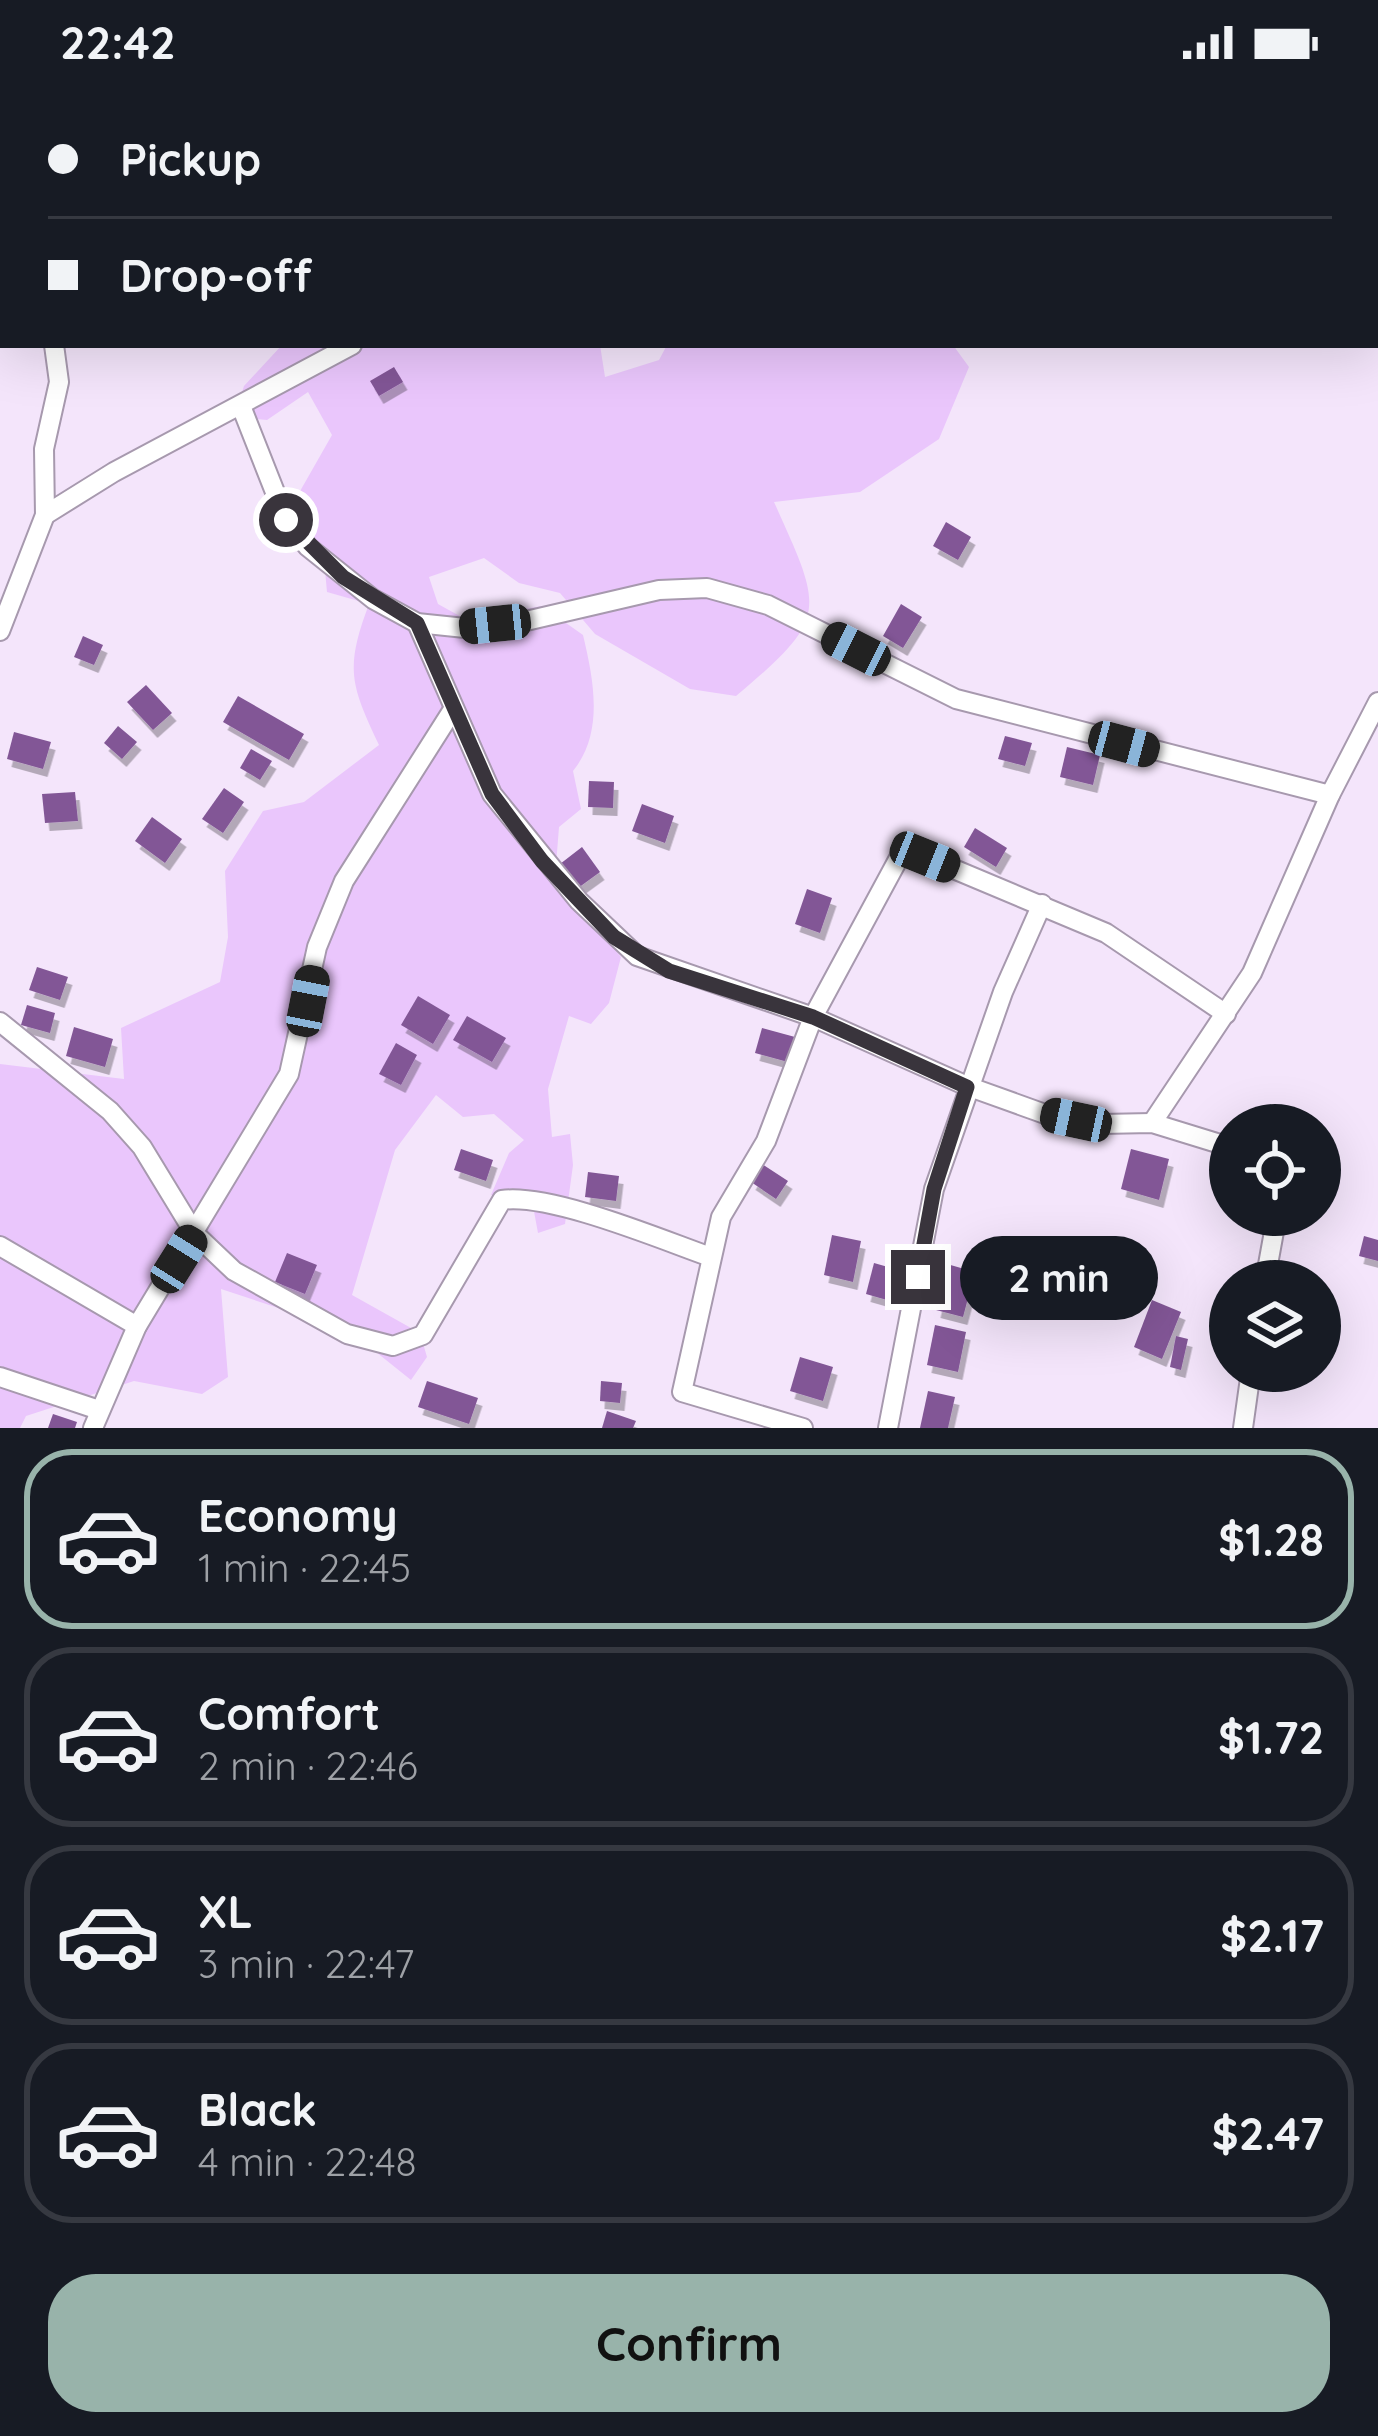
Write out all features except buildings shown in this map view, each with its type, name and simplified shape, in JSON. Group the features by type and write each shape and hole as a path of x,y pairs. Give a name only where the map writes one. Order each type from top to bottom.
{"street":[{"path":"0,631 45,514 44,449 59,382 54,348"},
{"path":"45,514 347,348"},
{"path":"241,406 286,520 308,548 374,599 417,623 465,628 526,621 659,590 706,588 768,605 956,699 1330,795"},
{"path":"417,623 492,794 514,828 614,937 669,971 813,1017 967,1087 1076,1120 1152,1124 1209,1141"},
{"path":"1152,1124 1267,943 1330,795 1376,709"},
{"path":"0,1377 96,1419 137,1326 295,1061 317,947 344,881 452,711"},
{"path":"803,1428 682,1392 708,1256 729,1200 766,1141 813,1017 900,856 925,857 1124,943 1226,1014"},
{"path":"888,1428 934,1189 967,1087 1042,904"},
{"path":"0,1022 110,1111 142,1147 195,1234 234,1270 347,1334 393,1346 423,1335 502,1201 527,1202 614,1223 708,1256"},
{"path":"0,1246 137,1326"},
{"path":"1243,1428 1248,1392"}],"shaded area":[{"path":"279,348 600,348 605,377 659,360 665,348 955,348 969,367 939,439 860,492 774,502 802,567 809,610 788,648 736,696 690,689 595,634 560,593 519,583 484,558 429,577 438,604 465,619 542,606 583,635 587,652 593,723 573,771 581,809 559,827 555,878 621,957 609,1003 591,1024 569,1016 548,1089 552,1137 570,1134 573,1165 565,1224 538,1233 533,1206 491,1195 509,1153 524,1140 494,1114 463,1117 436,1095 395,1150 352,1295 420,1333 427,1357 411,1380 351,1332 221,1289 228,1377 202,1394 134,1381 26,1416 20,1428 0,1428 0,1064 124,1079 121,1028 220,982 228,937 225,871 263,811 304,802 379,745 354,676 356,644 369,604 327,592 324,559 291,507 332,435 308,392 267,420 234,417 244,386"}],"route":[{"path":"286,520 308,548 343,577 417,623 461,733 492,794 542,861 614,937 637,956 669,971 813,1017 967,1087 934,1189 918,1277"}]}
